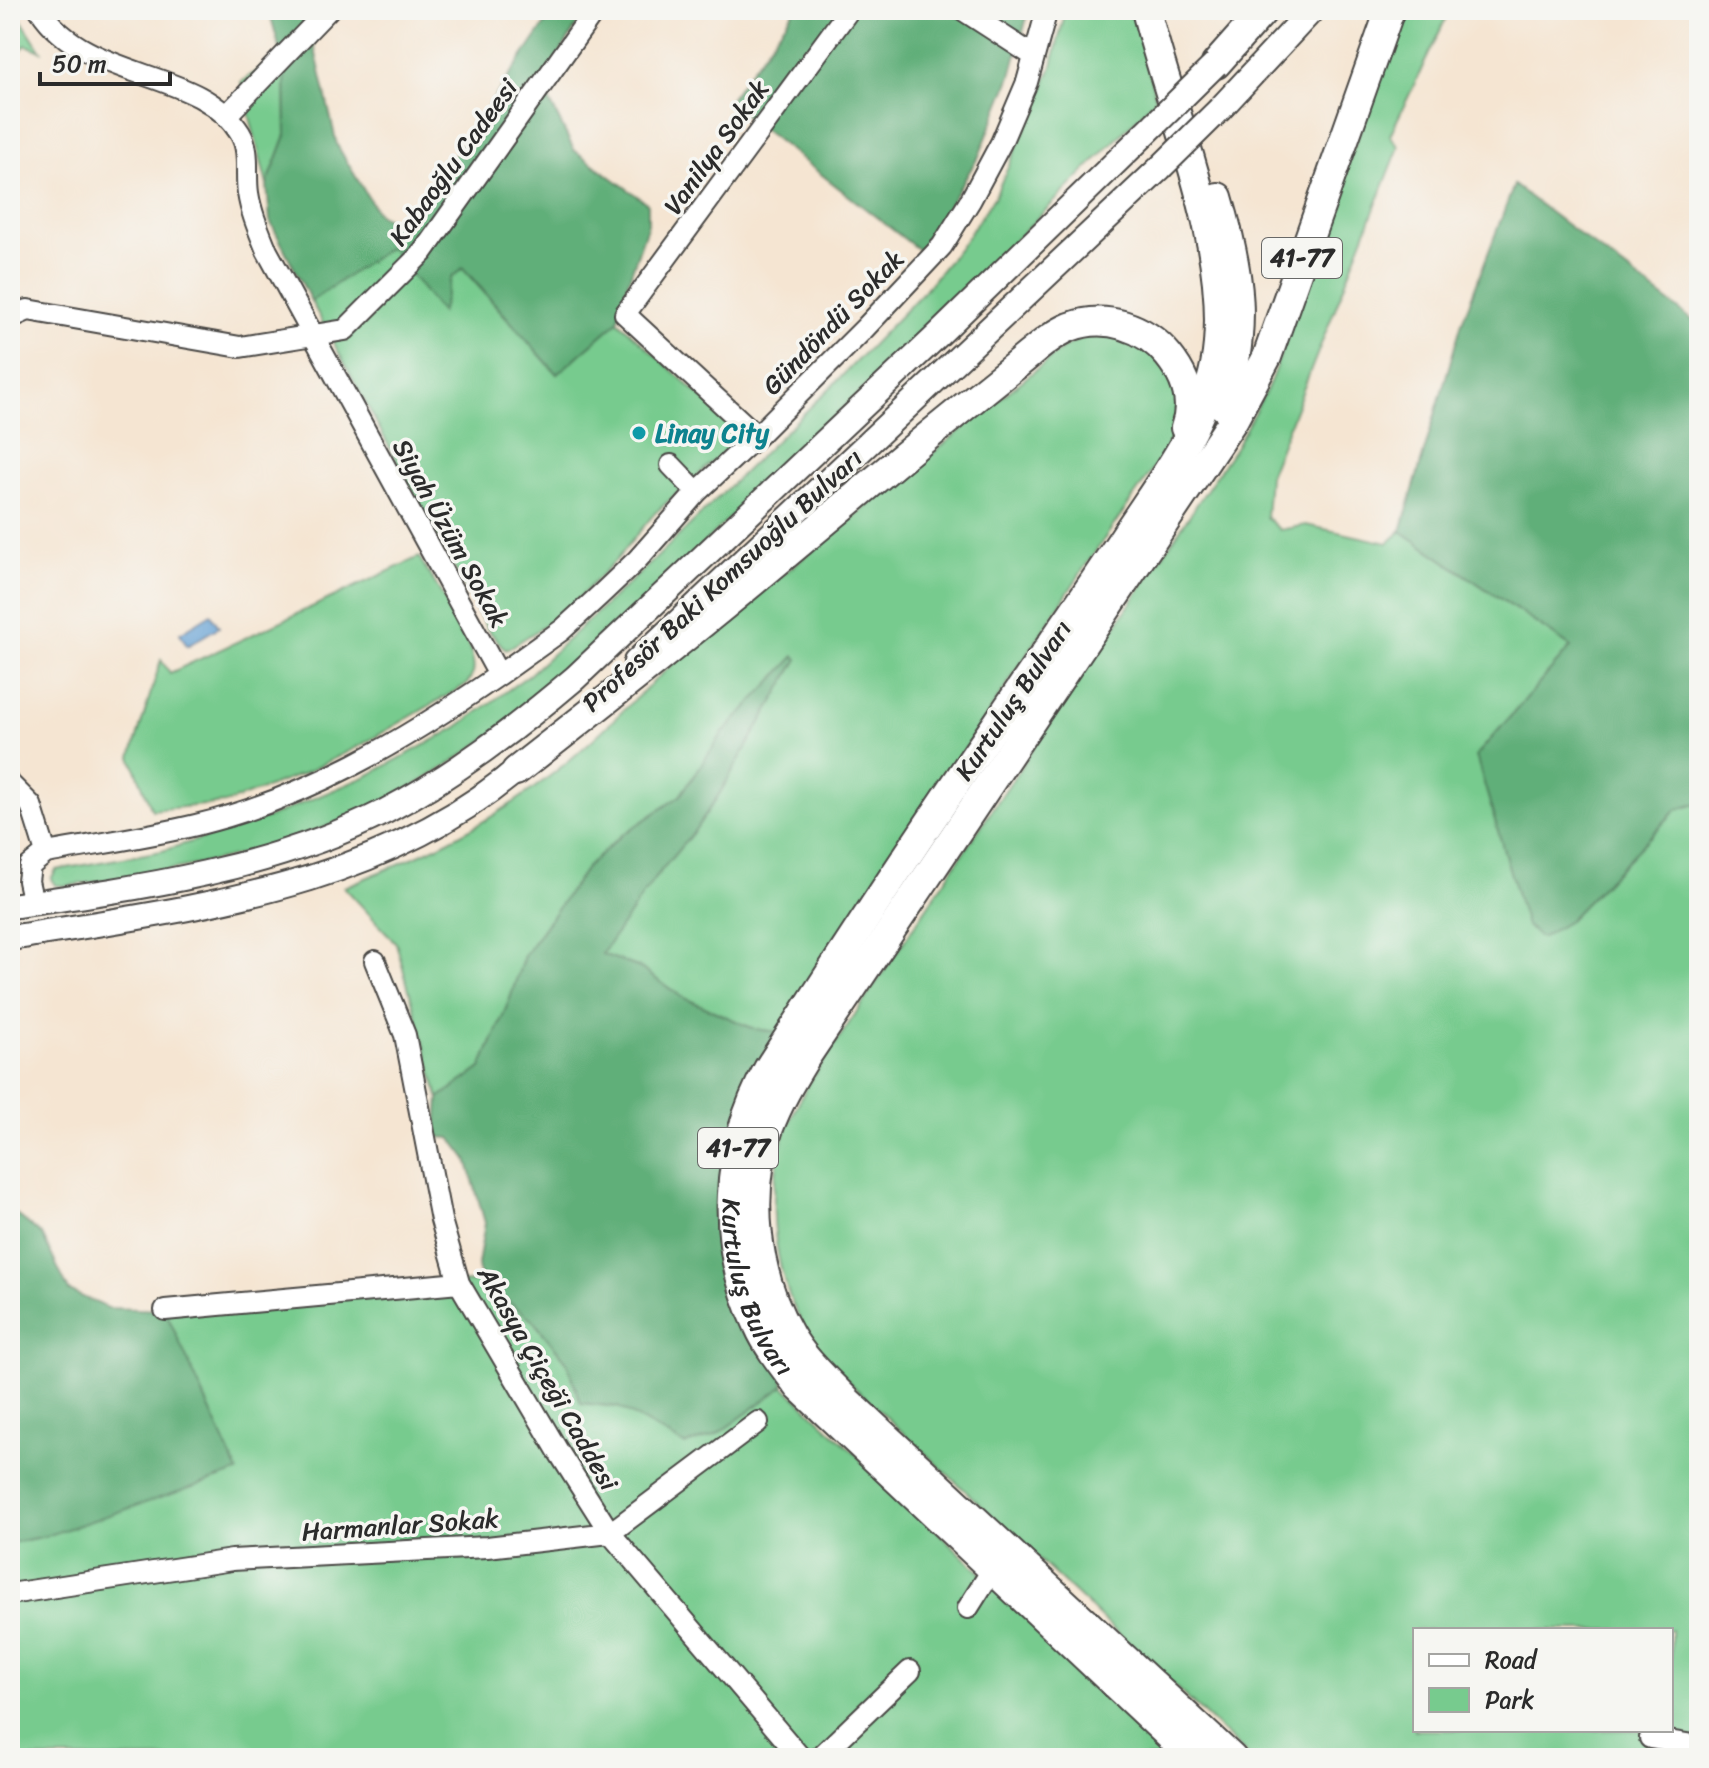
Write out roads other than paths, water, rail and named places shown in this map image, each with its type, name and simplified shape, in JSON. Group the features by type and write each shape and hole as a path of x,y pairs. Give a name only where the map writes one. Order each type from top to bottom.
{"highway":[{"name":"41-77","path":"1146,10 1218,274 1220,311 1216,365 1206,400 1184,446 1175,484"},
{"path":"1163,10 1231,243 1240,290 1239,336 1220,421 1175,484"},
{"name":"Profesör Baki Komsuoğlu Bulvarı","path":"1216,64 1261,10"},
{"name":"41-77","path":"1175,484 1234,419 1267,357 1390,10"},
{"path":"516,771 748,586 1039,346 1071,327 1101,322 1129,326 1155,341 1182,375 1190,403 1190,416 1175,484"},
{"name":"Kurtuluş Bulvarı","path":"1175,484 768,1069 747,1112 733,1168 730,1205 737,1269 759,1328 776,1358 799,1387 1193,1758"},
{"name":"Kurtuluş Bulvarı","path":"1175,484 792,1079 764,1147 757,1215 762,1259 773,1299 791,1337 805,1357 857,1410 1232,1758"}],"main road":[{"name":"Profesör Baki Komsuoğlu Bulvarı","path":"10,938 205,905 314,878 405,842 488,794 617,680 1160,168 1312,10"},
{"name":"Profesör Baki Komsuoğlu Bulvarı","path":"21,904 177,880 257,861 348,828 387,810 463,765 575,678 936,337 1216,64"}],"street":[{"path":"40,10 72,44 108,62 203,98 227,115 328,10"},
{"name":"Kabaoğlu Cadeesi","path":"10,318 28,310 240,347 345,330 423,252 595,10"},
{"name":"Vanilya Sokak","path":"757,436 625,314 849,10"},
{"path":"963,10 1034,56"},
{"name":"Gündöndü Sokak","path":"499,675 562,630 637,560 697,492 757,436 942,246 1001,143 1027,82 1047,10"},
{"name":"Siyah Üzüm Sokak","path":"227,115 242,136 248,163 252,215 267,251 499,675"},
{"path":"671,465 697,492"},
{"path":"21,904 30,866 46,853 197,825 280,798 359,764 425,726 499,675"},
{"path":"10,784 31,805 46,853"},
{"name":"Akasya Çiçeği Caddesi","path":"375,961 405,1035 441,1220 459,1283 610,1533 801,1758"},
{"path":"165,1310 459,1283"},
{"path":"610,1533 758,1422"},
{"name":"Harmanlar Sokak","path":"10,1594 232,1560 487,1547 610,1533"},
{"path":"968,1608 992,1570"},
{"path":"819,1758 910,1671"},
{"path":"1650,1738 1699,1746"}],"water":[{"path":"211,614 219,627 187,646 180,633"}],"place":[{"name":"Linay City","path":"639,433"}]}
